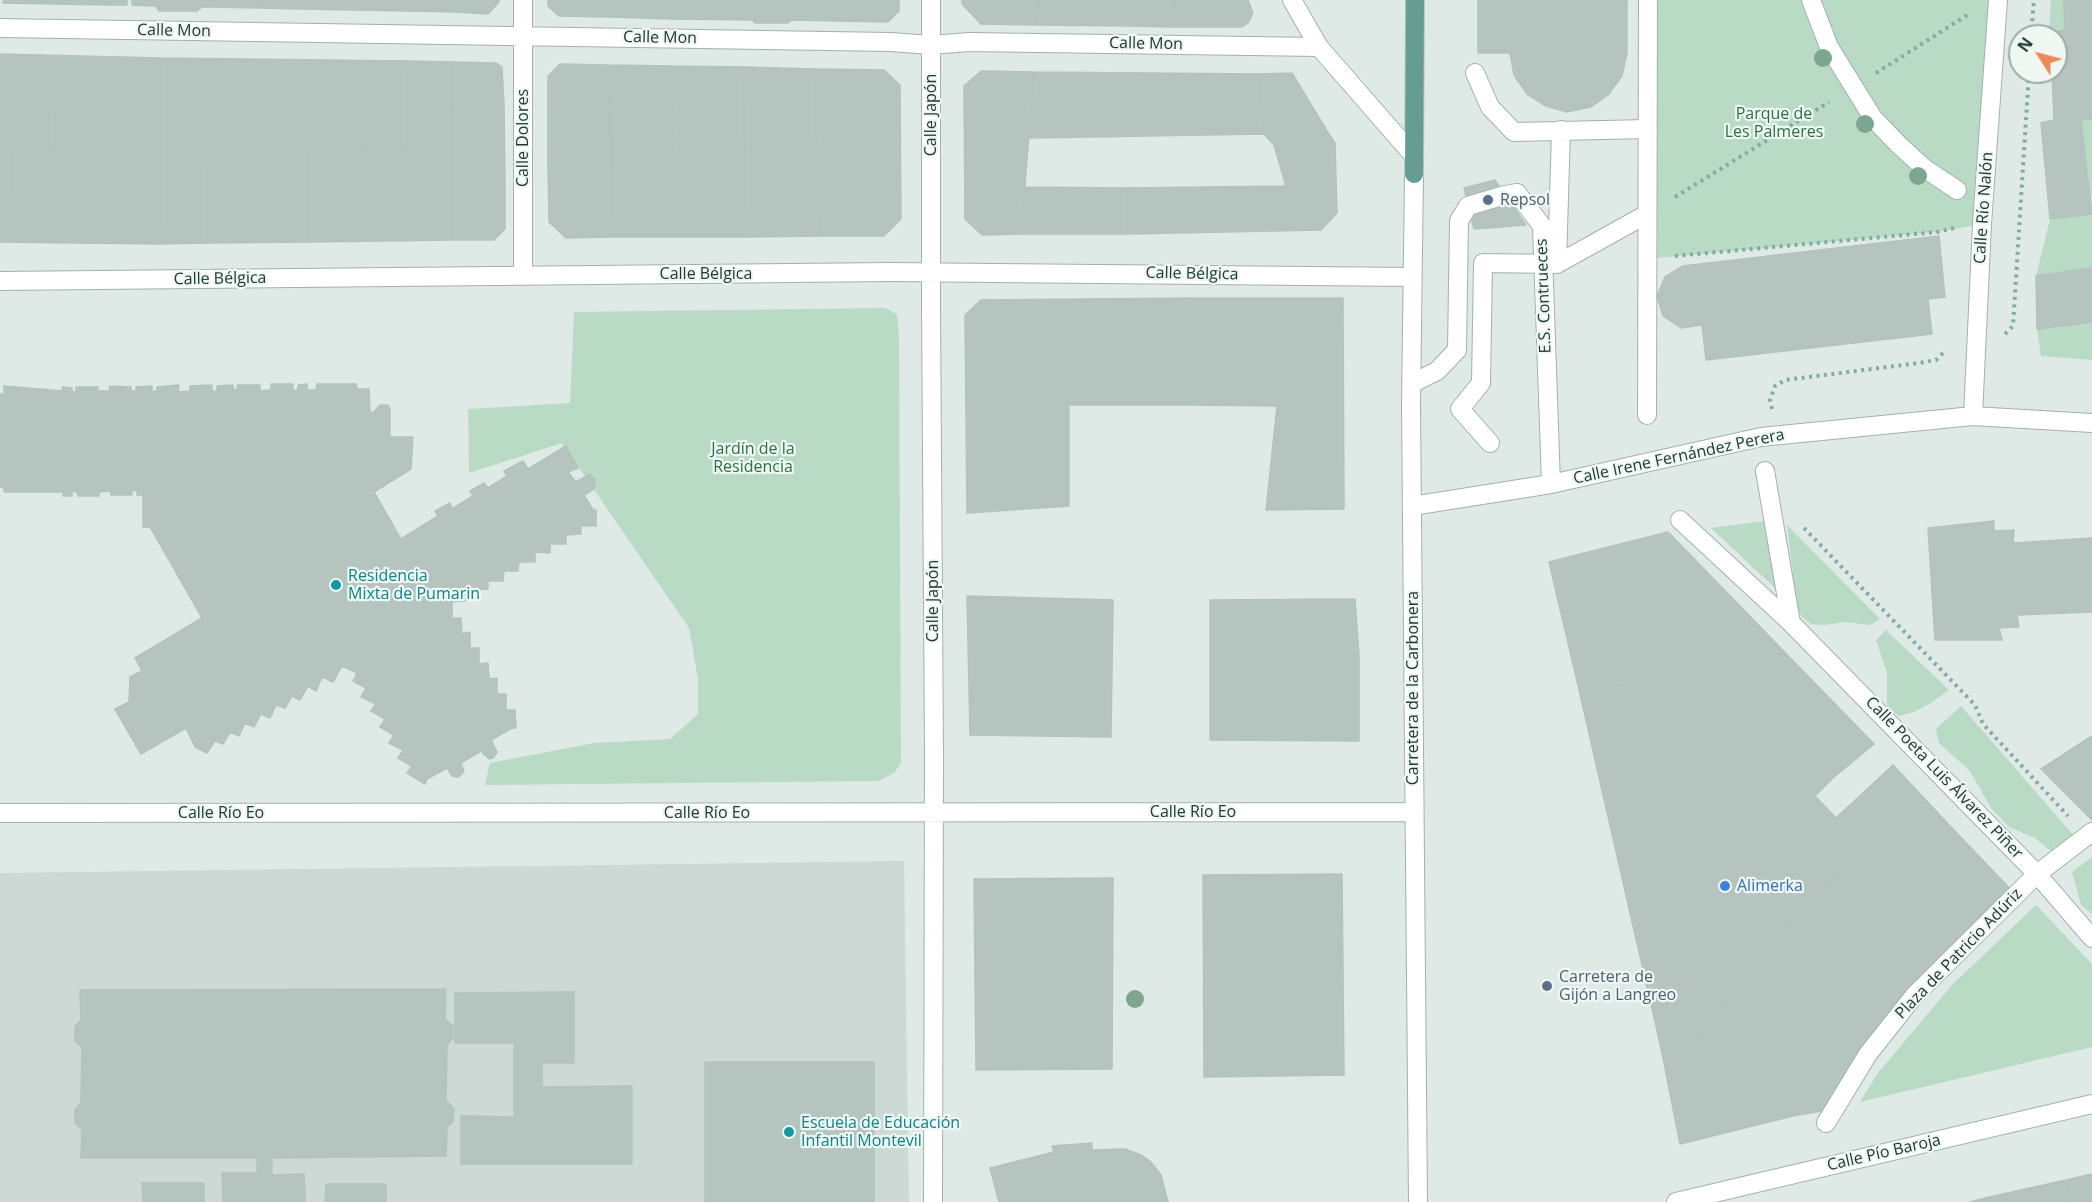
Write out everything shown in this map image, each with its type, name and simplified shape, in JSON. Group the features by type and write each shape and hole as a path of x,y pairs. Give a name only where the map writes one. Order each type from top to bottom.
{"main road":[{"path":"1414,165 1415,0"}],"street":[{"name":"Calle Dolores","path":"523,0 523,276"},
{"name":"Calle Japón","path":"931,0 933,1202"},
{"path":"1292,0 1319,47 1414,165"},
{"path":"1647,415 1648,0"},
{"path":"1811,0 1829,46 1874,117 1924,168 1957,190"},
{"name":"Calle Río Nalón","path":"1973,416 1982,224 1998,0"},
{"name":"Calle Mon","path":"0,28 891,42 931,45 969,42 1319,47"},
{"path":"1475,73 1490,107 1514,132 1648,129"},
{"path":"1550,264 1562,130"},
{"name":"Carretera de la Carbonera","path":"1414,165 1411,384 1418,1202"},
{"name":"E.S. Contrueces","path":"1411,384 1437,371 1458,351 1459,221 1468,206 1517,193 1542,226 1550,264 1551,484"},
{"path":"1490,443 1460,409 1481,383 1483,263 1550,264 1647,214"},
{"name":"Calle Bélgica","path":"0,281 932,273 1412,277"},
{"name":"Calle Irene Fernández Perera","path":"1412,506 1551,484 1777,435 1973,416 2092,423"},
{"path":"1765,471 1791,623"},
{"name":"Calle Poeta Luis Álvarez Piñer","path":"1680,520 1791,623 2037,874 2092,938"},
{"name":"Calle Río Eo","path":"0,813 1414,812"},
{"name":"Plaza de Patricio Adúriz","path":"1826,1123 1868,1054 1914,996 2037,874 2089,834"},
{"name":"Calle Pío Baroja","path":"1676,1202 1750,1194 2092,1104"}],"path":[{"path":"2032,24 2034,0"},
{"path":"1647,214 1972,12"},
{"path":"1777,435 1770,400 1775,386 1785,380 1936,360 1958,338 2003,336 2013,326 2028,84"},
{"path":"1647,258 1937,232 1955,228"},
{"path":"1797,521 1975,705 1983,724 2089,834"}],"shaded area":[{"path":"904,861 909,1202 0,1202 0,873"}],"green space":[{"name":"Parque de Les Palmeres","path":"1648,0 1998,0 1982,224 1937,232 1647,259"},
{"path":"2051,0 2064,0 2065,24 2050,24"},
{"path":"2092,119 2092,203 2081,120"},
{"path":"2092,214 2092,268 2036,276 2050,219"},
{"name":"Jardín de la Residencia","path":"885,308 897,314 899,336 901,763 894,773 879,781 485,785 490,763 594,743 670,739 698,714 698,679 689,628 562,443 469,473 468,409 570,403 574,312"},
{"path":"2092,322 2092,360 2041,356 2037,329"},
{"path":"1765,521 1777,590 1711,528"},
{"path":"1787,525 1880,619 1870,625 1846,622 1824,625 1811,624 1802,617 1797,608"},
{"path":"1886,630 1949,690 1914,712 1899,716 1887,708 1887,673 1876,640"},
{"path":"1961,706 2076,838 2053,853 2035,838 2009,827 1991,808 1970,771 1939,743 1936,729"},
{"path":"2092,857 2092,914 2081,905 2072,872"},
{"path":"2036,905 2092,964 2092,1047 1860,1102 1878,1073 1952,985"}],"building":[{"path":"3,0 108,0 108,5 3,3"},
{"path":"108,0 127,0 127,5 108,5"},
{"path":"132,0 151,0 151,6 132,5"},
{"path":"151,0 206,0 205,7 197,11 159,11 156,6 151,6"},
{"path":"206,0 259,0 259,8 205,7"},
{"path":"259,0 301,0 301,9 259,8"},
{"path":"301,0 354,0 355,10 301,9"},
{"path":"354,0 408,0 408,11 355,10"},
{"path":"408,0 454,0 454,12 408,11"},
{"path":"454,0 499,0 499,2 488,14 454,12"},
{"path":"548,0 610,0 610,17 559,16 548,6"},
{"path":"610,0 672,0 672,19 610,17"},
{"path":"672,0 752,0 752,20 672,19"},
{"path":"752,0 791,0 791,20 788,23 755,23 752,20"},
{"path":"791,0 899,0 899,11 888,22 791,20"},
{"path":"962,0 1039,0 1036,25 981,24 962,4"},
{"path":"1039,0 1130,0 1130,26 1036,25"},
{"path":"1130,0 1174,0 1175,27 1130,26"},
{"path":"1174,0 1248,0 1253,13 1248,23 1242,27 1175,27"},
{"path":"1478,0 1627,0 1627,53 1622,76 1608,95 1591,107 1567,112 1546,106 1527,94 1514,75 1510,53 1478,53"},
{"path":"2064,0 2092,0 2092,119 2081,120 2092,214 2050,219 2041,123 2054,120 2052,84 2068,84 2068,24 2065,24"},
{"path":"0,54 161,58 160,244 0,242 0,196 12,196 12,150 56,151 55,113 11,113 11,107 0,106"},
{"path":"161,58 407,61 407,150 208,152 207,243 160,244"},
{"path":"407,61 451,62 452,134 408,134"},
{"path":"451,62 496,63 502,67 504,104 452,105"},
{"path":"560,64 609,65 611,163 548,164 548,76"},
{"path":"609,65 673,66 673,151 612,151"},
{"path":"673,66 744,67 745,237 674,237"},
{"path":"744,67 816,69 815,128 818,147 745,147"},
{"path":"816,69 884,70 900,85 901,219 884,236 819,236 818,152 815,128"},
{"path":"981,71 1034,72 1021,234 982,235 965,219 964,86"},
{"path":"1034,72 1259,74 1264,134 1029,138"},
{"path":"1292,73 1327,131 1274,145 1264,134 1259,74"},
{"path":"504,104 505,187 452,187 452,105"},
{"path":"0,106 11,107 11,113 55,113 56,151 12,150 12,196 0,196"},
{"path":"1327,131 1335,143 1337,213 1321,230 1128,234 1127,188 1286,186 1274,145"},
{"path":"408,134 452,134 452,240 308,242 308,152 407,150"},
{"path":"745,147 818,147 819,236 745,237"},
{"path":"612,151 673,151 674,237 611,237"},
{"path":"208,152 308,152 308,242 207,243"},
{"path":"611,163 611,237 566,238 549,222 548,164"},
{"name":"Repsol","path":"1495,180 1526,225 1474,229 1464,188"},
{"path":"452,187 505,187 505,229 494,240 452,240"},
{"path":"1025,187 1127,188 1128,234 1021,234"},
{"path":"1939,236 1945,297 1928,299 1932,334 1706,360 1702,325 1681,328 1663,316 1657,296 1665,277 1683,266"},
{"path":"2092,268 2092,322 2037,329 2036,276"},
{"path":"1193,298 1193,405 1069,405 1069,506 967,513 965,315 981,300"},
{"path":"1193,298 1343,298 1344,509 1266,510 1277,406 1193,405"},
{"name":"Residencia Mixta de Pumarin","path":"271,384 293,384 293,391 298,390 298,385 307,384 307,390 316,390 317,384 356,384 357,389 369,389 370,412 373,413 380,405 388,405 390,437 413,437 411,469 374,492 401,539 438,516 435,511 450,503 452,509 473,496 470,491 484,483 488,488 507,476 504,471 523,461 528,469 566,446 578,468 568,472 576,482 590,474 595,480 594,489 584,495 593,510 596,510 596,526 581,526 581,534 566,535 566,544 550,544 550,553 535,552 535,562 519,562 518,571 504,571 503,581 488,581 488,589 473,590 474,600 452,602 452,618 461,618 462,634 470,632 470,648 479,648 479,664 488,663 489,679 497,678 497,694 506,694 506,710 515,710 516,728 491,740 497,752 493,758 489,759 481,751 461,763 464,771 459,777 452,776 447,768 427,779 425,784 407,773 412,766 398,758 403,750 389,743 394,735 380,727 385,719 371,711 376,704 361,697 366,688 353,681 357,673 342,666 333,682 322,677 316,691 308,686 300,700 292,696 285,708 276,705 270,718 261,714 254,727 245,723 239,736 230,732 223,744 215,741 207,753 195,747 186,728 141,754 115,709 129,702 130,677 142,671 135,658 202,618 150,527 143,527 143,495 137,495 137,490 132,491 132,495 111,495 110,491 99,492 99,496 78,496 77,492 72,491 72,496 63,496 63,492 4,492 4,487 0,487 0,394 4,394 4,386 63,391 62,387 72,388 72,392 76,392 76,387 98,387 98,391 109,391 110,386 131,387 131,391 136,391 136,387 152,386 152,392 157,391 157,387 179,385 178,392 190,391 190,386 212,385 212,391 217,391 217,386 233,385 233,389 238,390 237,385 260,385 260,391 271,390"},
{"path":"1994,521 1994,531 2014,530 2013,543 2092,538 2092,612 2017,615 2019,627 1999,628 2002,640 1935,640 1928,528"},
{"path":"1668,532 1874,744 1833,778 1775,836 1627,684 1580,694 1549,562"},
{"path":"967,596 1113,600 1111,737 970,735"},
{"path":"1355,599 1359,655 1210,654 1210,600"},
{"path":"1210,654 1359,655 1359,741 1210,740"},
{"name":"Alimerka","path":"1627,684 1775,836 1815,796 1836,818 1893,765 1953,829 1884,850 1872,843 1804,906 1746,973 1702,1035 1661,1048 1580,694"},
{"path":"2092,736 2092,820 2041,769"},
{"path":"1953,829 2014,893 1866,1054 1833,1109 1793,1116 1680,1144 1661,1048 1702,1035 1746,973 1804,906 1872,843 1884,850"},
{"path":"1342,874 1344,1075 1204,1077 1203,875"},
{"path":"1113,878 1112,1069 976,1070 974,879"},
{"path":"446,989 445,1019 453,1026 453,1038 447,1045 446,1101 454,1108 453,1122 447,1127 446,1156 272,1158 272,1175 304,1174 305,1202 223,1202 222,1173 257,1173 257,1158 81,1158 82,1130 75,1123 75,1110 81,1102 82,1047 75,1041 75,1027 81,1020 80,990"},
{"path":"574,992 574,1063 542,1063 542,1087 632,1086 632,1164 461,1164 461,1116 514,1117 514,1043 455,1043 455,993"},
{"name":"Escuela de Educación Infantil Montevil","path":"705,1062 874,1062 874,1202 705,1202"},
{"path":"1092,1143 1092,1150 1125,1149 1150,1161 1161,1175 1168,1202 999,1202 990,1168 1054,1152 1052,1146"},
{"path":"2092,1174 2092,1202 2071,1202 2066,1180"},
{"path":"2066,1180 2071,1202 1970,1202 1985,1198"},
{"path":"142,1183 204,1183 204,1202 143,1202"},
{"path":"326,1184 386,1184 386,1202 325,1202"}],"place":[{"name":"Repsol","path":"1488,200"},
{"name":"Residencia Mixta de Pumarin","path":"336,585"},
{"name":"Alimerka","path":"1725,886"},
{"name":"Carretera de Gijón a Langreo","path":"1547,986"},
{"name":"Escuela de Educación Infantil Montevil","path":"789,1132"}]}
